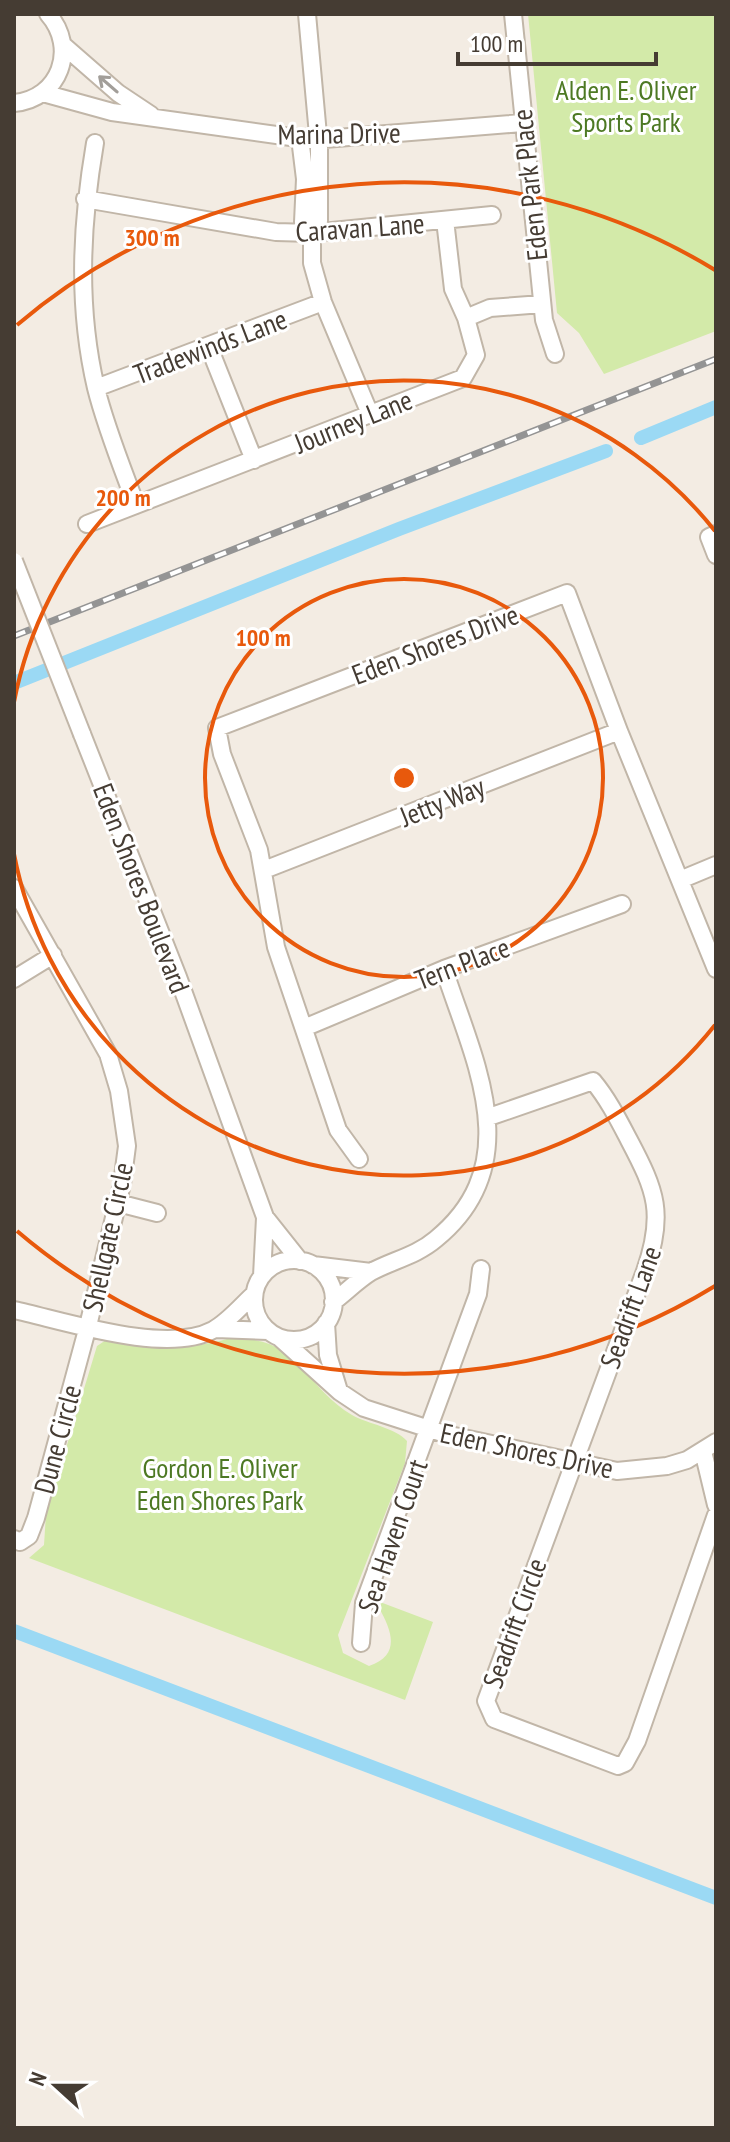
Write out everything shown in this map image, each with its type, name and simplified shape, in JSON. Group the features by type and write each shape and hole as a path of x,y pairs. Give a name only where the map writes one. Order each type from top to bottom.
{"street":[{"path":"307,14 318,140 319,221 312,233 312,263 323,302 370,414"},
{"name":"Eden Park Place","path":"513,14 542,304 555,354"},
{"path":"14,113 21,102 43,93 60,71 63,45 51,16"},
{"name":"Marina Drive","path":"63,45 118,93 156,118"},
{"name":"Marina Drive","path":"43,93 112,112 318,140 522,123"},
{"path":"300,138 305,179 303,222 312,233"},
{"path":"95,143 85,199 81,249 96,388 136,505"},
{"name":"Caravan Lane","path":"85,199 276,232 312,233 492,215"},
{"name":"Journey Lane","path":"87,524 463,378 476,355 466,318 453,289 445,220"},
{"name":"Tradewinds Lane","path":"96,388 323,302"},
{"path":"466,318 490,308 542,304"},
{"path":"209,347 254,460"},
{"path":"716,534 709,537 716,555"},
{"name":"Eden Shores Boulevard","path":"14,561 178,977 265,1217 266,1254 262,1276"},
{"name":"Eden Shores Drive","path":"359,1159 338,1130 276,947 264,870 222,754 217,728 567,593 619,731 716,969"},
{"name":"Jetty Way","path":"264,870 619,731"},
{"path":"680,880 716,865"},
{"name":"Shellgate Circle","path":"14,888 108,1054 119,1091 127,1146 118,1203 88,1326"},
{"name":"Tern Place","path":"304,1028 444,969 622,904"},
{"path":"14,979 53,955"},
{"path":"333,1302 371,1272 407,1259 437,1239 451,1224 477,1181 487,1144 489,1117 484,1086 444,969"},
{"name":"Seadrift Lane","path":"489,1117 593,1081 605,1094 653,1184 658,1216 652,1253 572,1462"},
{"path":"118,1203 157,1213"},
{"name":"Eden Shores Boulevard","path":"265,1217 306,1263"},
{"path":"216,1329 254,1294 262,1276 279,1263 306,1263 371,1272"},
{"path":"306,1263 328,1280 333,1302 326,1323 328,1355 340,1392"},
{"name":"Sea Haven Court","path":"361,1643 364,1603 478,1294 481,1269"},
{"path":"254,1294 259,1320 274,1334"},
{"path":"14,1310 157,1338 184,1338 216,1329 306,1338 326,1323"},
{"name":"Dune Circle","path":"14,1539 20,1542 29,1536 36,1518 88,1326"},
{"name":"Eden Shores Drive","path":"274,1334 340,1392 385,1417 429,1430 572,1462 628,1470 667,1466 710,1447"},
{"path":"710,1447 716,1505"},
{"name":"Seadrift Circle","path":"572,1462 486,1701 494,1719 618,1766 631,1755 716,1515"}],"green space":[{"name":"Alden E. Oliver Sports Park","path":"528,14 716,14 716,331 604,374 579,333 557,313"},
{"name":"Gordon E. Oliver Eden Shores Park","path":"227,1339 270,1344 298,1364 335,1403 352,1415 396,1433 407,1441 405,1463 338,1635 343,1653 369,1666 386,1656 390,1649 390,1634 379,1608 380,1602 433,1622 405,1700 29,1558 44,1545 46,1514 97,1346 106,1340 179,1346"}],"waterway":[{"path":"641,438 716,407"},
{"path":"14,683 399,529 606,451"},
{"path":"14,1631 716,1898"}],"railway":[{"path":"14,636 716,359"}]}
